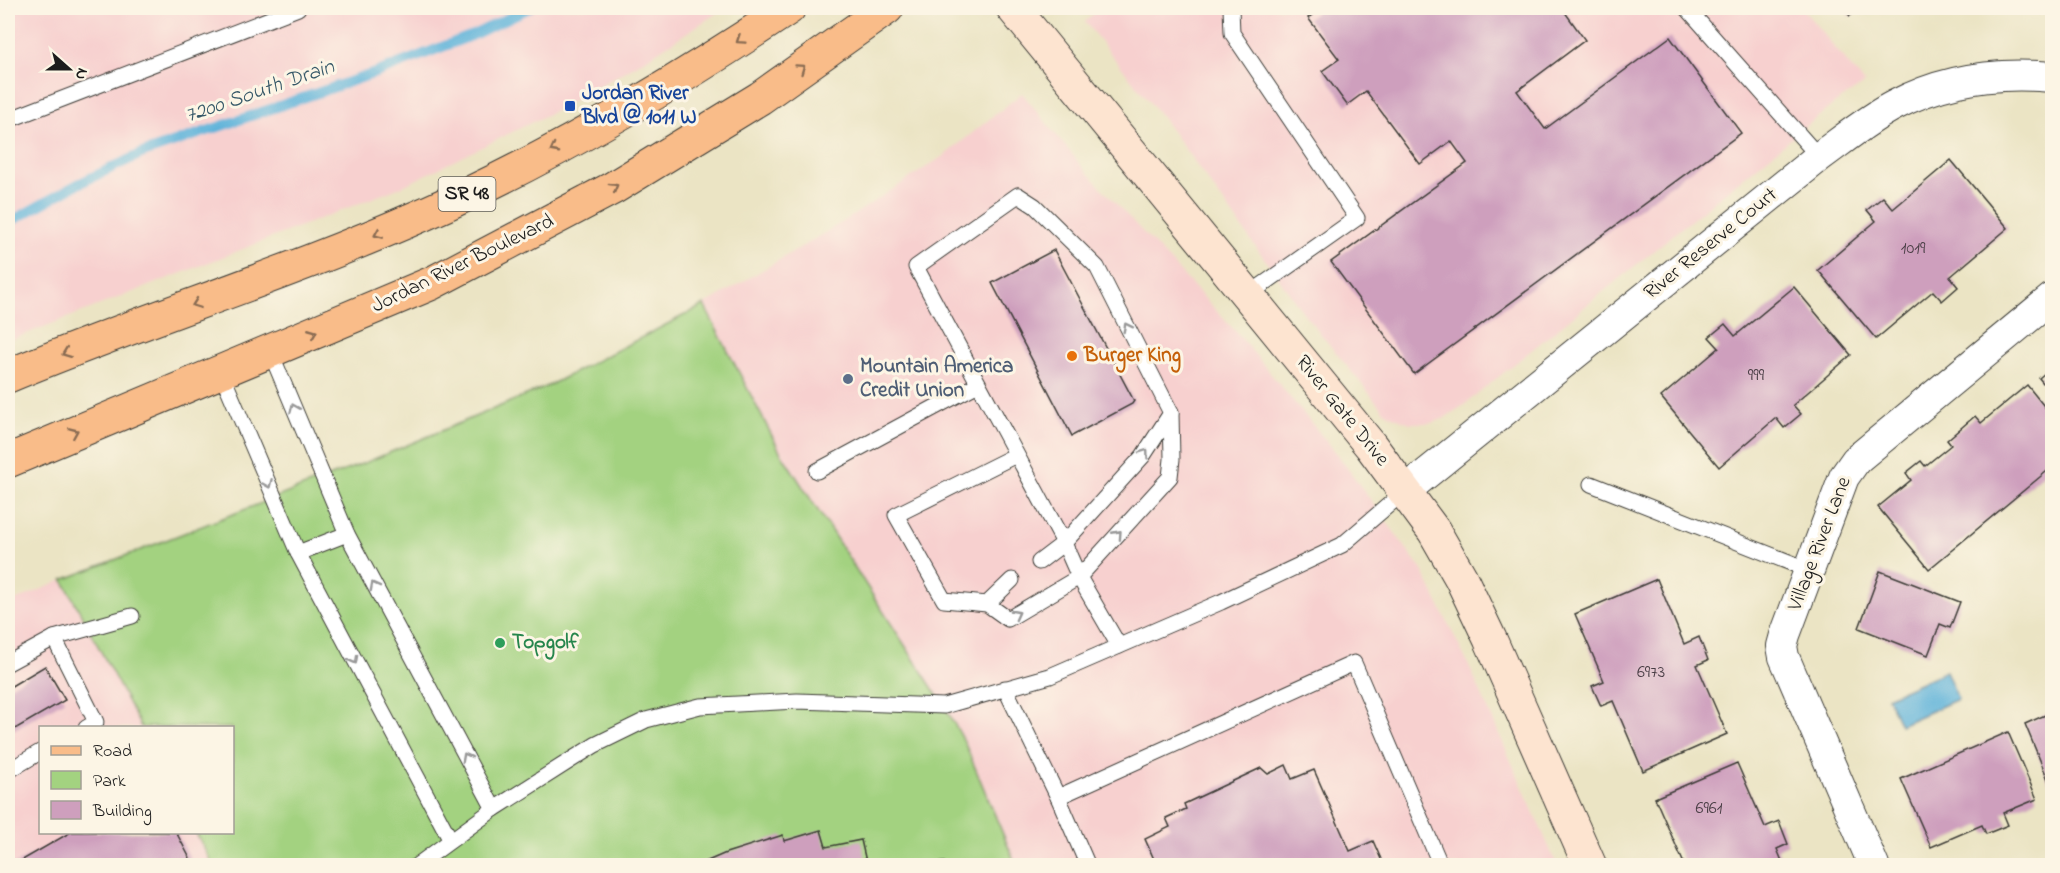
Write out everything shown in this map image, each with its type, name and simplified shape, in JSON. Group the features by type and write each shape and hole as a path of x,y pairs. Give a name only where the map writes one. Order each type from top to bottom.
{"main road":[{"name":"SR 48","path":"8,376 336,252 424,215 503,176 650,97 789,8"},
{"name":"Jordan River Boulevard","path":"8,461 432,283 613,188 760,98 887,8"}],"street":[{"name":"River Gate Drive","path":"1013,8 1248,295 1405,491 1434,531 1461,578 1490,639 1590,866"},
{"name":"River Reserve Court","path":"1405,491 1819,158 1875,117 1940,86 2010,75 2052,77"},
{"name":"Village River Lane","path":"1874,866 1784,657 1782,646 1785,634 1844,477 1856,460 2052,298"}],"lane":[{"path":"8,120 298,8"},
{"path":"1231,8 1232,33 1357,218 1248,295"},
{"path":"1687,8 1819,158"},
{"path":"1016,455 896,515 944,600 987,604 1008,619 1079,577 1170,477 1172,459 1171,413 1096,267 1035,206 1018,195 916,267 1064,543 1079,577 1119,646"},
{"path":"270,351 347,534 494,809"},
{"path":"221,372 298,553 450,839"},
{"path":"817,471 978,384"},
{"path":"1038,562 1064,543 1143,456 1171,413"},
{"path":"1591,484 1809,570"},
{"path":"416,866 494,809 595,745 646,720 700,706 797,701 944,706 1050,676 1221,602 1342,545 1405,491"},
{"path":"298,553 347,534"},
{"path":"987,604 1012,580"},
{"path":"8,663 54,638 132,616"},
{"path":"54,638 96,722 89,726"},
{"path":"1058,797 1354,663 1441,866"},
{"path":"1005,688 1058,797 1088,866"},
{"path":"8,771 39,753"}],"shaded area":[{"path":"8,8 725,8 638,64 549,114 401,187 8,341"},
{"path":"1100,8 1802,8 1865,84 1835,103 1464,405 1443,419 1432,423 1410,423 1383,410 1305,315 1164,120 1085,22"},
{"path":"1022,93 1084,169 1238,334 1337,454 1422,570 1469,666 1557,865 8,865 8,604 63,580 367,462 548,386 704,305 843,222 945,155"}],"green space":[{"name":"Topgolf","path":"704,305 781,453 963,739 1016,865 213,865 197,834 234,834 234,726 140,726 63,580 367,462 548,386"}],"water":[{"path":"1946,671 1958,699 1900,725 1887,697"}],"building":[{"path":"1322,8 1562,8 1585,40 1517,91 1545,129 1670,37 1741,133 1414,374 1331,262 1467,163 1451,141 1420,164 1366,91 1347,105 1322,71 1339,59 1308,18"},
{"path":"1843,8 1860,8 1850,16"},
{"path":"1862,8 1875,8 1868,14"},
{"path":"1951,160 2008,228 1950,277 1958,287 1942,301 1933,291 1876,339 1818,270 1876,221 1867,210 1883,197 1893,209"},
{"path":"1054,250 1134,401 1072,436 992,283"},
{"path":"1794,287 1851,355 1793,405 1801,414 1784,428 1776,418 1719,467 1661,397 1719,348 1709,337 1725,324 1735,336"},
{"path":"2052,367 2052,394 2039,378"},
{"path":"2027,385 2052,416 2052,467 1929,569 1878,507 1911,480 1906,473 1921,461 1925,466 1951,445 1947,440 1975,416 1981,423"},
{"path":"1880,571 1960,602 1950,628 1940,624 1928,655 1859,628"},
{"path":"1657,579 1684,644 1699,637 1708,660 1697,665 1727,734 1643,771 1613,701 1601,706 1592,686 1604,681 1575,614"},
{"path":"45,666 65,700 8,733 8,688"},
{"path":"2052,712 2052,789 2025,724"},
{"path":"2008,732 2037,799 2003,813 2008,825 1986,834 1982,825 1931,847 1901,779"},
{"path":"1737,763 1765,827 1779,821 1788,844 1777,849 1784,866 1685,866 1655,798"},
{"path":"1286,765 1292,779 1314,770 1350,851 1373,841 1384,866 1157,866 1145,839 1170,827 1166,818 1186,809 1184,804 1261,768 1268,774"},
{"path":"821,830 826,847 861,840 867,866 696,866 726,853 783,835 784,841"},
{"path":"68,834 177,834 194,866 12,866"},
{"path":"944,862 944,866 925,866 925,864"}],"waterway":[{"name":"7200 South Drain","path":"8,223 76,185 143,153 378,72 473,35 529,8"}],"place":[{"name":"Jordan River Blvd @ 1011 W","path":"570,106"},
{"name":"Burger King","path":"1072,356"},
{"name":"Mountain America Credit Union","path":"848,379"},
{"name":"Topgolf","path":"500,643"}]}
